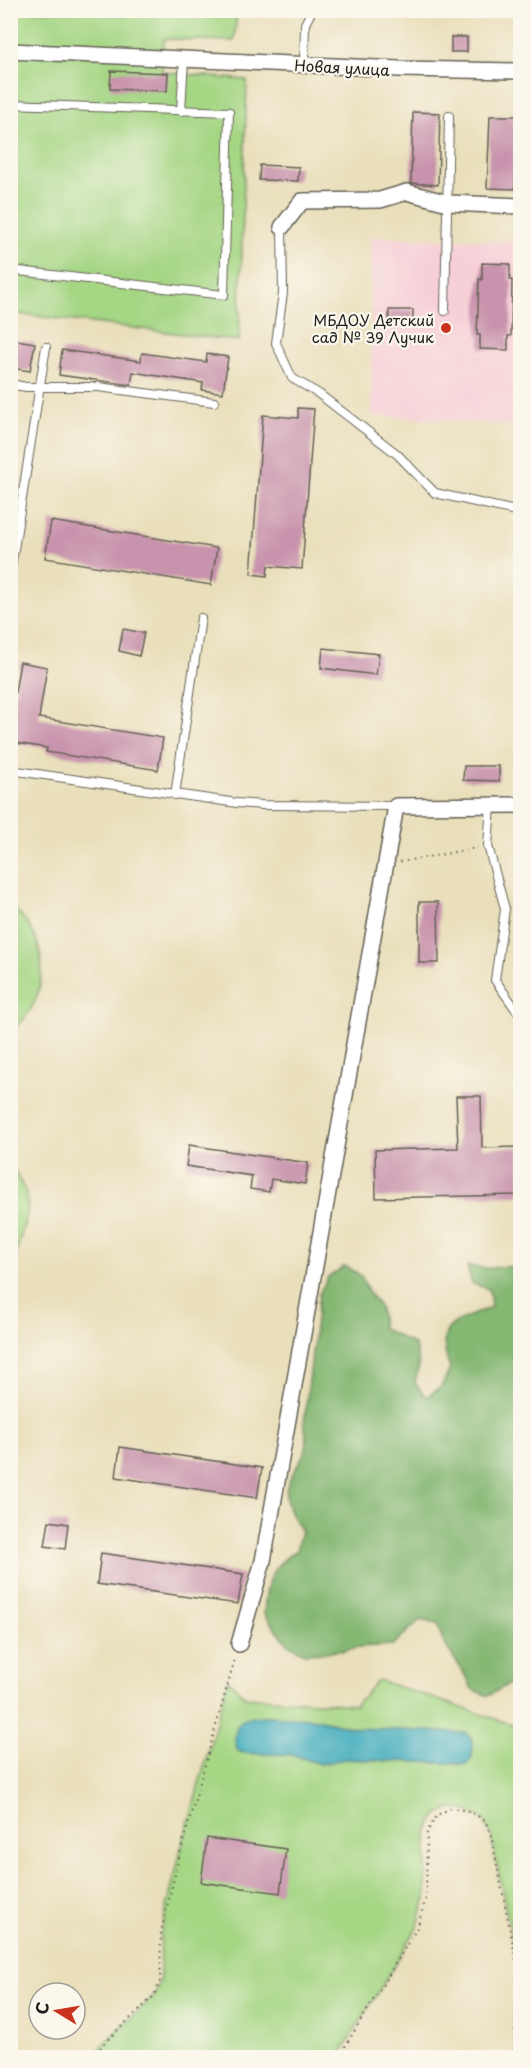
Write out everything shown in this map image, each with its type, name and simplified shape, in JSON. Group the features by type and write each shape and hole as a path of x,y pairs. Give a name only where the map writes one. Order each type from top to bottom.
{"street":[{"name":"Новая улица","path":"10,51 399,69 520,71"},
{"path":"282,227 302,201 380,200 407,192 448,204 520,206"},
{"path":"239,1644 263,1560 396,806 520,805"}],"lane":[{"path":"304,65 304,24 312,10"},
{"path":"182,111 184,59"},
{"path":"10,104 229,112 224,295 10,270"},
{"path":"445,311 449,116"},
{"path":"282,227 283,293 276,343 292,378 319,394 397,454 435,493 520,512"},
{"path":"10,574 46,347"},
{"path":"10,384 40,387 98,387 214,402"},
{"path":"176,795 201,618"},
{"path":"10,770 176,795 262,805 396,806"},
{"path":"491,805 488,846 505,909 495,980 517,1011"}],"path":[{"path":"386,864 488,846"},
{"path":"93,2058 104,2043 154,1996 160,1981 161,1932 239,1644"},
{"path":"341,2058 343,2050 417,1929 426,1898 428,1832 437,1815 451,1808 468,1811 484,1820 491,1835 517,1965 514,2058"}],"shaded area":[{"name":"МБДОУ Детский сад № 39 Лучик","path":"370,237 520,241 520,426 372,415"}],"green space":[{"path":"11,11 237,11 234,41 164,39 162,72 247,80 239,341 11,313"},
{"path":"10,906 24,919 34,934 40,951 42,968 40,986 34,1003 11,1031"},
{"path":"11,1163 26,1193 28,1210 11,1272"},
{"path":"345,1266 361,1276 369,1293 380,1308 382,1328 415,1345 419,1365 415,1383 426,1397 441,1387 450,1369 444,1341 451,1326 491,1307 489,1289 472,1284 467,1266 487,1268 520,1266 520,1674 519,1678 488,1696 472,1689 443,1642 438,1624 420,1620 393,1645 304,1653 288,1644 264,1614 270,1577 286,1557 296,1551 301,1531 291,1514 286,1496 289,1482 303,1456 307,1443 304,1424 319,1294 328,1277"},
{"path":"228,1680 245,1697 355,1705 378,1680 520,1727 520,1965 517,1965 491,1835 484,1820 468,1811 451,1808 437,1815 427,1832 426,1898 417,1928 343,2050 341,2057 93,2058 104,2043 154,1996 160,1981 161,1932 181,1849","holes":["266,1716 311,1718 356,1728 466,1733 472,1739 467,1764 345,1759 320,1764 294,1755 244,1753 246,1718"]}],"water":[{"path":"266,1716 311,1718 356,1728 466,1733 472,1739 472,1758 467,1764 345,1759 320,1764 294,1755 238,1751 235,1738 241,1721"}],"building":[{"path":"451,37 467,37 467,52 451,52"},
{"path":"111,71 168,73 167,91 110,89"},
{"path":"413,112 440,113 438,185 411,183"},
{"path":"490,116 517,116 515,189 487,188"},
{"path":"260,165 299,167 298,181 259,180"},
{"path":"482,263 510,264 511,336 508,336 508,350 480,349 480,335 477,335 479,279 482,280"},
{"path":"389,310 413,310 413,323 389,322"},
{"path":"10,339 35,343 30,371 10,368"},
{"path":"62,350 141,361 142,353 206,362 207,354 228,357 223,393 202,390 203,383 133,372 131,385 59,375"},
{"path":"298,408 314,409 302,569 268,566 267,576 251,574 263,415 298,418"},
{"path":"51,521 217,548 211,585 45,558"},
{"path":"123,629 144,633 139,656 119,651"},
{"path":"323,648 379,654 376,675 321,668"},
{"path":"20,662 47,667 39,718 163,738 158,770 46,752 47,748 10,742 10,723"},
{"path":"464,766 499,766 499,781 463,780"},
{"path":"419,902 438,902 439,963 419,963"},
{"path":"456,1096 481,1096 482,1148 520,1147 520,1195 376,1198 375,1150 458,1148"},
{"path":"189,1145 308,1163 305,1184 271,1179 269,1192 250,1189 252,1176 186,1166"},
{"path":"120,1447 262,1468 257,1498 116,1477"},
{"path":"49,1521 68,1524 65,1549 45,1546"},
{"path":"101,1553 243,1574 238,1604 97,1584"},
{"path":"207,1838 286,1849 280,1893 201,1882"}],"place":[{"name":"МБДОУ Детский сад № 39 Лучик","path":"446,328"}]}
